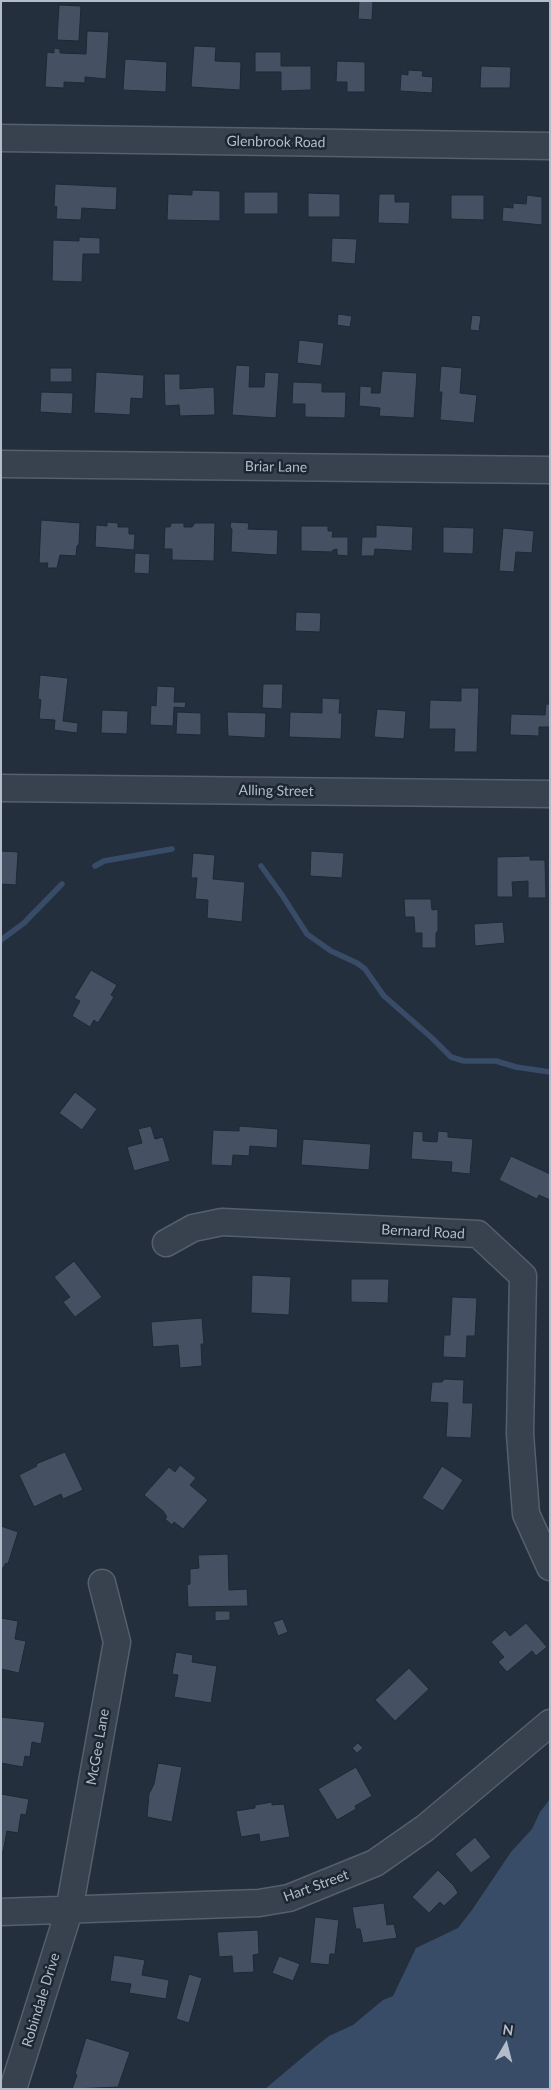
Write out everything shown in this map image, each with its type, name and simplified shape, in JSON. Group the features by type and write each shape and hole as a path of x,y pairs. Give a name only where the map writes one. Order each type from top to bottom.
{"street":[{"name":"Glenbrook Road","path":"1,138 550,146"},
{"name":"Briar Lane","path":"1,464 550,470"},
{"name":"Alling Street","path":"1,788 550,794"},
{"name":"Bernard Road","path":"166,1243 194,1228 222,1222 478,1234 523,1276 520,1434 526,1514 550,1567"},
{"name":"McGee Lane","path":"69,1911 116,1642 102,1583"},
{"name":"Hart Street","path":"1,1912 260,1903 289,1898 374,1863 425,1828 550,1723"},
{"name":"Robindale Drive","path":"13,2089 69,1911"}],"water":[{"path":"550,1799 550,2089 265,2089 329,2036 353,2025 383,2000 393,1996 416,1948 458,1928 511,1852 532,1829 540,1812"}],"building":[{"path":"359,1 373,1 372,20 358,19"},
{"path":"59,5 81,6 79,41 57,40"},
{"path":"87,31 109,32 106,79 85,77 85,83 64,82 64,88 45,87 47,52 54,53 54,48 60,49 60,53 86,54"},
{"path":"194,46 216,47 215,61 241,62 240,90 191,87"},
{"path":"255,52 281,52 281,66 311,66 311,90 281,91 281,72 255,72"},
{"path":"125,59 167,62 166,92 123,90"},
{"path":"337,61 365,62 365,92 347,92 347,82 336,82"},
{"path":"481,66 511,67 510,88 480,88"},
{"path":"408,70 423,71 422,76 433,77 432,93 400,91 401,74 408,75"},
{"path":"55,184 117,187 116,210 82,208 81,220 56,219 57,207 54,206"},
{"path":"192,190 220,191 220,221 167,220 168,194 192,195"},
{"path":"244,192 278,192 278,214 244,214"},
{"path":"308,193 340,194 340,217 308,217"},
{"path":"379,194 395,194 395,202 410,202 409,224 378,223"},
{"path":"451,195 484,195 484,220 451,219"},
{"path":"527,195 542,197 542,225 502,221 503,207 513,208 513,203 526,204"},
{"path":"79,237 100,238 100,254 83,254 82,282 52,281 53,240 79,241"},
{"path":"332,238 357,239 355,264 331,262"},
{"path":"338,314 352,316 350,327 337,325"},
{"path":"472,315 481,316 479,331 470,330"},
{"path":"299,340 324,343 321,366 297,363"},
{"path":"236,365 250,366 249,387 264,387 265,372 279,373 276,418 232,415"},
{"path":"441,366 462,368 460,393 477,395 474,423 440,420 442,392 439,392"},
{"path":"50,368 72,368 72,382 50,382"},
{"path":"382,371 417,373 414,418 379,416 380,408 359,406 360,386 372,387 371,393 380,393"},
{"path":"96,372 144,375 143,399 131,398 130,415 94,413"},
{"path":"164,374 180,374 180,389 214,387 215,415 180,416 179,405 165,406"},
{"path":"293,382 322,383 322,392 346,392 345,418 305,417 305,404 292,404"},
{"path":"41,392 73,393 72,414 40,412"},
{"path":"41,520 80,523 79,544 76,556 60,555 57,568 47,568 48,563 39,563"},
{"path":"107,522 118,523 118,527 129,527 129,534 135,534 134,550 95,547 96,525 107,526"},
{"path":"231,522 249,523 248,529 278,530 277,555 231,552"},
{"path":"171,523 184,523 184,527 192,527 195,523 215,523 214,561 172,560 172,549 164,549 165,527 170,527"},
{"path":"376,525 413,527 412,551 375,549 374,556 361,556 362,537 376,537"},
{"path":"301,526 328,526 328,531 333,531 332,537 348,537 348,556 337,555 337,549 332,552 301,551"},
{"path":"443,527 474,528 473,554 443,553"},
{"path":"503,528 534,531 532,553 516,552 514,572 499,571"},
{"path":"135,553 150,554 149,574 134,573"},
{"path":"296,612 321,613 320,632 295,631"},
{"path":"40,675 68,678 63,721 78,723 77,733 54,730 55,720 39,719 41,700 38,699"},
{"path":"263,684 283,684 282,709 262,708"},
{"path":"157,686 175,687 174,702 186,702 185,708 174,707 173,726 150,725 151,705 156,706"},
{"path":"461,688 479,688 477,752 454,752 455,729 429,729 430,700 461,701"},
{"path":"322,698 340,699 339,713 342,713 341,739 289,737 290,712 322,713"},
{"path":"546,704 550,704 550,727 539,727 539,736 510,735 511,714 545,715"},
{"path":"377,709 406,711 404,739 374,737"},
{"path":"102,710 128,711 127,734 101,733"},
{"path":"177,712 201,713 201,735 176,734"},
{"path":"227,712 266,713 265,738 228,736"},
{"path":"1,851 18,852 16,885 1,884"},
{"path":"311,851 344,853 342,878 310,876"},
{"path":"193,853 215,855 213,879 245,882 242,922 207,918 208,900 195,899 197,878 191,878"},
{"path":"530,856 530,860 545,860 546,898 528,898 528,881 512,882 513,897 497,897 497,857"},
{"path":"404,899 431,899 432,910 438,909 436,948 422,948 422,933 415,933 414,917 405,917"},
{"path":"503,922 505,943 475,946 474,924"},
{"path":"91,970 117,985 111,995 114,997 98,1023 94,1020 90,1027 72,1016 80,1001 74,998"},
{"path":"75,1092 97,1109 82,1130 59,1113"},
{"path":"151,1126 155,1139 163,1137 170,1161 134,1171 127,1147 142,1143 138,1129"},
{"path":"239,1126 278,1129 277,1148 250,1146 249,1156 233,1155 232,1166 211,1165 213,1130 239,1131"},
{"path":"413,1131 423,1132 423,1141 437,1142 438,1131 448,1132 448,1137 473,1139 470,1174 451,1172 452,1162 411,1159"},
{"path":"303,1139 371,1144 369,1170 301,1165"},
{"path":"511,1156 550,1174 550,1200 539,1195 537,1199 499,1180"},
{"path":"74,1261 102,1297 75,1317 63,1302 70,1297 54,1277"},
{"path":"252,1275 291,1277 289,1315 251,1313"},
{"path":"351,1279 389,1279 388,1303 351,1302"},
{"path":"452,1297 477,1298 475,1336 467,1336 466,1358 443,1357 444,1335 450,1335"},
{"path":"202,1318 204,1344 201,1344 202,1366 180,1368 178,1345 153,1347 151,1322"},
{"path":"444,1379 464,1380 463,1403 473,1403 471,1438 446,1437 448,1403 430,1402 432,1382 442,1382"},
{"path":"65,1452 83,1490 63,1499 61,1494 34,1507 19,1475 37,1466 36,1464"},
{"path":"180,1465 196,1478 190,1485 208,1500 183,1529 174,1522 172,1525 165,1519 167,1517 163,1511 144,1495 169,1467 175,1472"},
{"path":"442,1466 463,1480 443,1511 422,1498"},
{"path":"1,1526 18,1532 8,1564 6,1563 1,1571"},
{"path":"228,1554 229,1590 247,1589 248,1606 188,1607 187,1585 190,1584 190,1569 199,1568 198,1555"},
{"path":"215,1611 230,1611 230,1620 215,1621"},
{"path":"1,1618 18,1621 15,1639 26,1641 19,1673 1,1669"},
{"path":"283,1619 288,1632 278,1636 273,1622"},
{"path":"526,1623 547,1647 536,1656 532,1651 507,1672 498,1662 504,1657 491,1642 505,1630 510,1636"},
{"path":"176,1652 193,1655 192,1662 217,1666 211,1703 174,1697 178,1675 172,1674"},
{"path":"409,1668 429,1689 395,1721 375,1700"},
{"path":"1,1717 45,1722 41,1744 32,1742 30,1757 25,1756 23,1767 1,1763"},
{"path":"358,1743 363,1748 357,1753 352,1748"},
{"path":"158,1763 182,1767 172,1822 147,1817 149,1794 154,1784"},
{"path":"356,1767 372,1796 355,1806 356,1809 337,1820 318,1789"},
{"path":"1,1794 29,1799 26,1815 21,1814 18,1833 7,1831 3,1852 1,1851"},
{"path":"272,1802 272,1805 284,1804 290,1837 260,1842 259,1834 241,1837 236,1811 255,1808 255,1805"},
{"path":"475,1837 491,1857 471,1873 455,1854"},
{"path":"438,1870 454,1886 458,1893 444,1906 440,1902 429,1913 412,1897"},
{"path":"384,1903 387,1925 394,1924 397,1938 363,1943 360,1929 356,1929 352,1907"},
{"path":"315,1917 339,1920 335,1954 330,1954 329,1965 310,1963"},
{"path":"258,1930 259,1954 253,1955 254,1972 233,1973 232,1956 219,1957 217,1932"},
{"path":"114,1955 145,1960 142,1975 169,1980 166,1999 129,1993 131,1984 110,1981"},
{"path":"279,1956 300,1964 293,1981 272,1973"},
{"path":"189,1974 202,1978 189,2023 176,2019"},
{"path":"86,2038 130,2052 118,2087 72,2089"}],"waterway":[{"path":"95,866 104,861 172,849"},
{"path":"261,866 307,934 331,951 357,963 365,969 384,996 451,1057 464,1061 496,1061 516,1067 550,1072"},
{"path":"1,940 24,923 62,884"}]}
